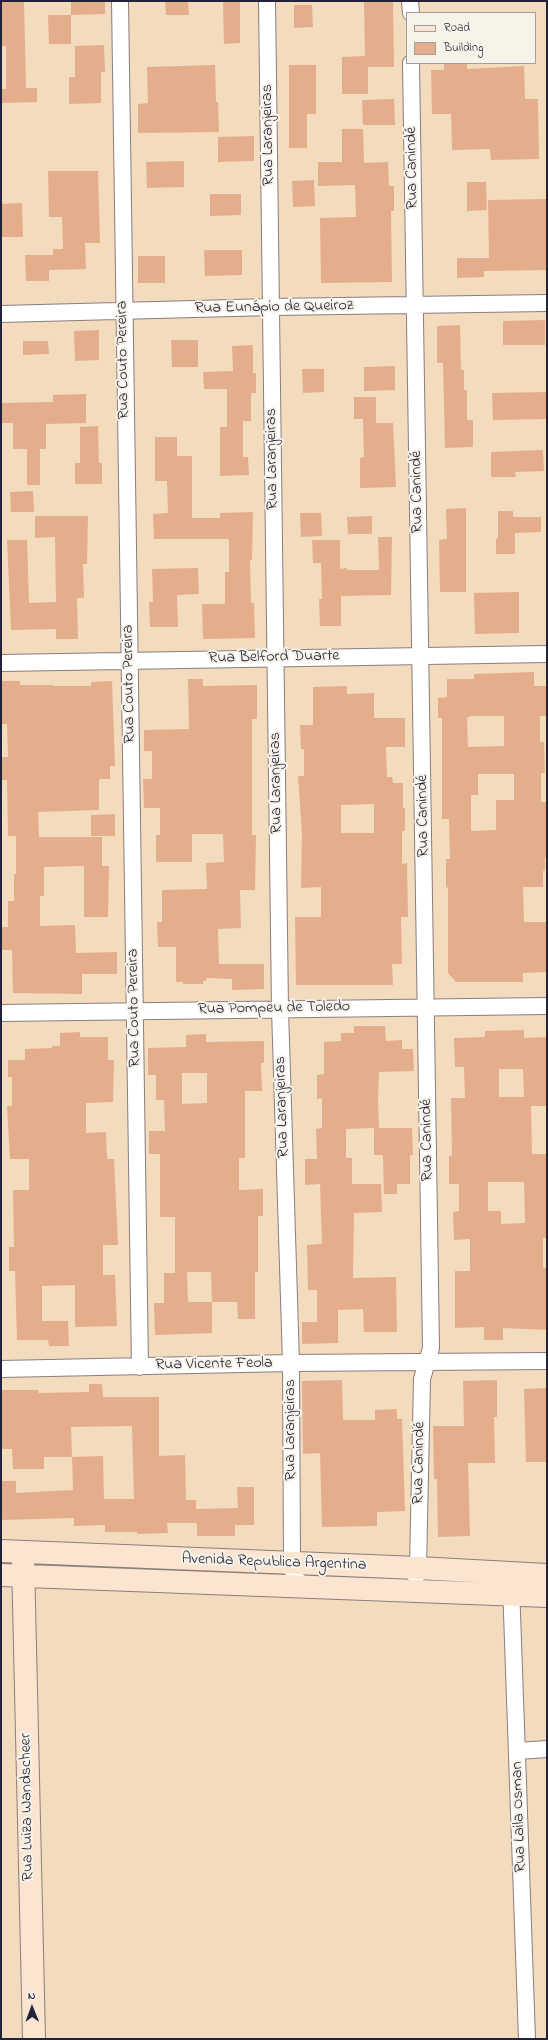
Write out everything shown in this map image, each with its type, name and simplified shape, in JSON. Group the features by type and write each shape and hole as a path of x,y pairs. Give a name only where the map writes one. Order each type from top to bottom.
{"main road":[{"name":"Avenida Republica Argentina","path":"1,1551 418,1568 547,1575"},
{"name":"Rua Luiza Wandscheer","path":"23,1552 12,1575 34,2039"},
{"name":"Avenida Republica Argentina","path":"12,1575 547,1596"}],"street":[{"name":"Rua Couto Pereira","path":"120,1 140,1367"},
{"name":"Rua Laranjeiras","path":"267,1 280,1009 291,1363 292,1564"},
{"path":"410,1 411,12"},
{"name":"Rua Canindé","path":"411,64 427,1007 430,1348 422,1379 418,1568"},
{"name":"Rua Eunápio de Queiroz","path":"1,314 272,307 547,303"},
{"name":"Rua Belford Duarte","path":"1,663 547,654"},
{"name":"Rua Pompeu de Toledo","path":"1,1013 547,1006"},
{"name":"Rua Vicente Feola","path":"1,1369 291,1363 547,1361"},
{"path":"292,1564 294,1577 305,1587"},
{"path":"402,1591 415,1579 418,1568"},
{"name":"Rua Laila Osman","path":"511,1574 527,2039"},
{"path":"518,1750 547,1749"}],"building":[{"path":"1,1 24,1 26,88 37,88 37,102 1,103 1,89 6,89 6,46 1,46"},
{"path":"71,1 105,1 105,14 71,15"},
{"path":"165,1 188,1 189,15 166,15"},
{"path":"240,1 240,43 224,44 223,2"},
{"path":"364,1 393,1 394,67 368,67 368,94 342,94 342,57 365,56"},
{"path":"294,5 312,5 313,27 294,28"},
{"path":"48,15 71,15 71,44 49,44"},
{"path":"104,45 105,72 101,72 101,103 69,104 69,77 75,77 75,46"},
{"path":"444,64 467,64 467,69 524,66 525,99 538,99 539,159 491,160 490,149 452,150 451,114 432,114 431,70 444,70"},
{"path":"215,65 216,102 218,102 219,132 138,133 138,104 148,103 147,67"},
{"path":"289,65 316,65 316,114 307,114 307,148 289,148"},
{"path":"394,99 395,125 363,125 362,100"},
{"path":"342,129 363,129 364,163 388,162 389,186 394,186 394,211 391,211 392,282 321,283 320,218 356,217 355,185 318,186 318,162 342,162"},
{"path":"254,136 254,161 218,162 218,137"},
{"path":"184,161 184,187 147,188 146,162"},
{"path":"48,171 98,171 100,243 85,243 86,269 49,270 49,281 26,281 25,255 53,255 53,249 63,249 62,217 49,217"},
{"path":"314,180 315,206 293,207 292,181"},
{"path":"467,182 486,182 487,210 467,211"},
{"path":"210,194 241,194 241,215 210,216"},
{"path":"546,199 547,270 484,271 484,277 457,278 457,258 489,258 488,200"},
{"path":"22,203 23,237 1,237 1,204"},
{"path":"204,250 242,250 242,275 205,276"},
{"path":"138,256 165,256 165,283 138,283"},
{"path":"545,320 545,345 503,345 503,321"},
{"path":"460,325 461,370 464,370 464,390 467,390 467,420 473,420 473,447 445,448 443,363 437,363 437,326"},
{"path":"99,330 99,360 75,361 74,331"},
{"path":"171,340 198,340 198,367 172,367"},
{"path":"23,341 48,341 49,354 23,355"},
{"path":"253,345 253,373 256,373 256,393 251,393 251,421 243,421 243,457 248,457 249,475 220,476 220,427 227,427 227,389 204,389 203,372 233,371 232,346"},
{"path":"395,366 395,390 364,391 364,367"},
{"path":"302,369 324,369 324,392 303,393"},
{"path":"547,392 547,419 493,420 492,393"},
{"path":"86,394 86,423 46,424 46,449 40,449 40,485 27,485 27,449 13,449 13,423 1,423 1,403 53,402 53,395"},
{"path":"354,397 376,397 376,423 393,423 396,487 360,488 360,458 364,457 363,419 354,419"},
{"path":"98,426 99,463 102,463 102,484 75,484 75,463 80,463 80,427"},
{"path":"155,437 177,437 177,456 192,456 192,518 220,518 220,513 253,512 252,560 250,560 251,603 254,603 255,638 203,639 202,604 225,604 225,572 229,572 229,539 154,539 153,514 168,513 167,481 155,481"},
{"path":"543,450 544,471 515,472 516,477 491,477 491,452"},
{"path":"33,491 34,512 11,512 10,492"},
{"path":"466,508 466,592 440,592 439,540 447,539 446,509"},
{"path":"498,511 513,511 513,517 541,517 541,532 515,533 515,554 496,554 496,539 498,538"},
{"path":"300,513 321,513 322,536 301,537"},
{"path":"35,516 88,516 87,564 83,564 84,598 77,598 78,639 56,639 56,629 11,630 7,540 27,540 29,603 56,602 55,537 35,538"},
{"path":"372,516 372,534 348,534 347,517"},
{"path":"378,537 392,537 391,595 341,596 341,626 320,626 319,599 322,599 321,563 313,563 312,540 340,540 340,569 379,570"},
{"path":"198,568 199,594 177,595 178,627 150,627 149,602 153,602 152,569"},
{"path":"519,592 519,633 475,634 474,593"},
{"path":"534,672 534,686 547,686 547,716 540,716 540,742 544,742 545,773 541,773 541,802 546,802 547,858 545,858 545,871 543,871 543,887 523,887 524,922 547,922 547,972 523,973 523,982 456,982 448,973 448,887 446,888 446,859 450,859 449,819 442,819 442,718 438,718 438,698 447,697 447,679 474,679 474,674","holes":["471,716 504,716 504,746 468,747 467,718","478,774 514,774 514,800 496,800 496,830 471,831 471,795 478,795"]},
{"path":"188,679 203,679 203,686 257,685 257,719 252,719 252,835 256,835 255,890 240,890 241,928 218,929 219,964 264,964 264,989 232,990 232,979 206,978 206,981 203,981 203,984 183,984 183,982 176,982 176,947 158,947 157,922 162,922 162,890 207,889 206,863 224,862 223,834 192,834 192,862 156,862 156,835 160,835 160,808 144,808 143,779 152,779 152,751 144,751 144,730 189,729"},
{"path":"1,681 20,681 20,685 91,686 91,682 112,681 115,766 110,766 110,779 99,779 99,810 38,812 39,837 102,837 102,866 109,866 108,917 84,917 84,866 44,867 44,896 40,896 40,926 75,925 76,953 117,952 117,974 82,974 82,994 13,993 12,950 1,950 1,927 8,927 8,901 14,901 16,836 8,836 7,780 1,780 1,757 8,757 7,724 2,724"},
{"path":"347,686 347,694 374,693 374,718 405,718 405,747 386,747 387,777 392,777 393,783 403,783 405,831 402,831 402,864 407,863 408,917 401,917 402,964 392,964 393,985 296,985 295,917 321,917 321,887 301,888 302,834 298,776 304,776 304,749 301,749 300,725 313,725 313,687","holes":["374,804 374,833 341,833 341,805"]},
{"path":"115,814 115,836 91,836 91,815"},
{"path":"354,1026 385,1026 386,1041 402,1040 402,1049 413,1049 414,1071 379,1072 378,1099 379,1128 412,1128 413,1155 410,1155 410,1184 397,1184 397,1194 384,1194 383,1155 374,1155 374,1128 346,1129 346,1158 352,1158 352,1184 381,1184 382,1212 354,1213 353,1278 396,1277 397,1332 364,1332 363,1309 338,1310 338,1343 302,1344 302,1322 317,1322 317,1290 308,1290 307,1245 322,1244 320,1184 305,1185 305,1159 317,1159 316,1129 322,1128 322,1098 317,1099 317,1075 324,1074 324,1042 341,1041 341,1033 354,1033"},
{"path":"524,1030 524,1038 547,1037 547,1106 531,1106 532,1154 547,1154 547,1238 543,1238 543,1268 547,1268 547,1330 503,1328 503,1340 484,1340 484,1327 455,1328 455,1271 470,1271 470,1239 454,1240 453,1212 459,1211 459,1184 449,1184 449,1156 452,1156 451,1098 465,1098 464,1067 455,1067 454,1038 485,1037 485,1031","holes":["499,1069 523,1069 524,1097 499,1097","488,1182 524,1182 525,1223 501,1224 501,1211 488,1211"]},
{"path":"80,1032 80,1037 108,1037 108,1060 114,1060 113,1102 86,1103 86,1133 106,1132 107,1159 114,1159 118,1245 103,1245 103,1275 115,1275 117,1326 75,1327 75,1285 42,1286 42,1321 68,1321 69,1346 49,1346 48,1340 17,1340 15,1271 9,1271 9,1247 14,1247 13,1190 29,1190 29,1159 10,1159 7,1106 12,1106 12,1077 8,1077 8,1060 25,1060 25,1049 52,1048 52,1046 60,1046 60,1033"},
{"path":"206,1034 206,1042 264,1041 264,1063 261,1063 262,1091 245,1091 245,1158 239,1158 239,1190 263,1189 263,1216 258,1216 258,1272 255,1272 255,1319 238,1319 237,1302 212,1302 212,1333 155,1335 154,1303 164,1303 164,1273 175,1273 175,1217 160,1217 160,1154 149,1154 149,1131 165,1131 164,1100 156,1100 156,1075 148,1075 148,1048 186,1047 186,1035","holes":["182,1073 207,1073 207,1103 182,1104","187,1272 211,1272 212,1302 188,1302"]},
{"path":"342,1380 343,1420 375,1420 375,1410 397,1409 397,1419 402,1419 405,1511 377,1512 377,1526 322,1527 320,1453 303,1454 302,1381"},
{"path":"497,1380 497,1417 494,1417 495,1463 468,1463 470,1536 438,1537 437,1479 434,1479 433,1426 464,1426 463,1381"},
{"path":"89,1384 102,1384 103,1397 159,1397 159,1456 185,1455 186,1500 196,1500 196,1509 238,1508 237,1487 254,1487 254,1525 235,1525 235,1536 197,1536 197,1523 167,1523 168,1533 137,1534 137,1532 105,1532 105,1525 74,1526 74,1518 1,1520 1,1481 16,1481 16,1493 73,1490 72,1457 44,1457 44,1469 13,1469 12,1449 1,1449 1,1390 38,1390 39,1393 89,1392","holes":["132,1426 134,1499 104,1499 103,1456 72,1457 71,1427"]},
{"path":"547,1388 547,1462 526,1462 524,1389"}]}
